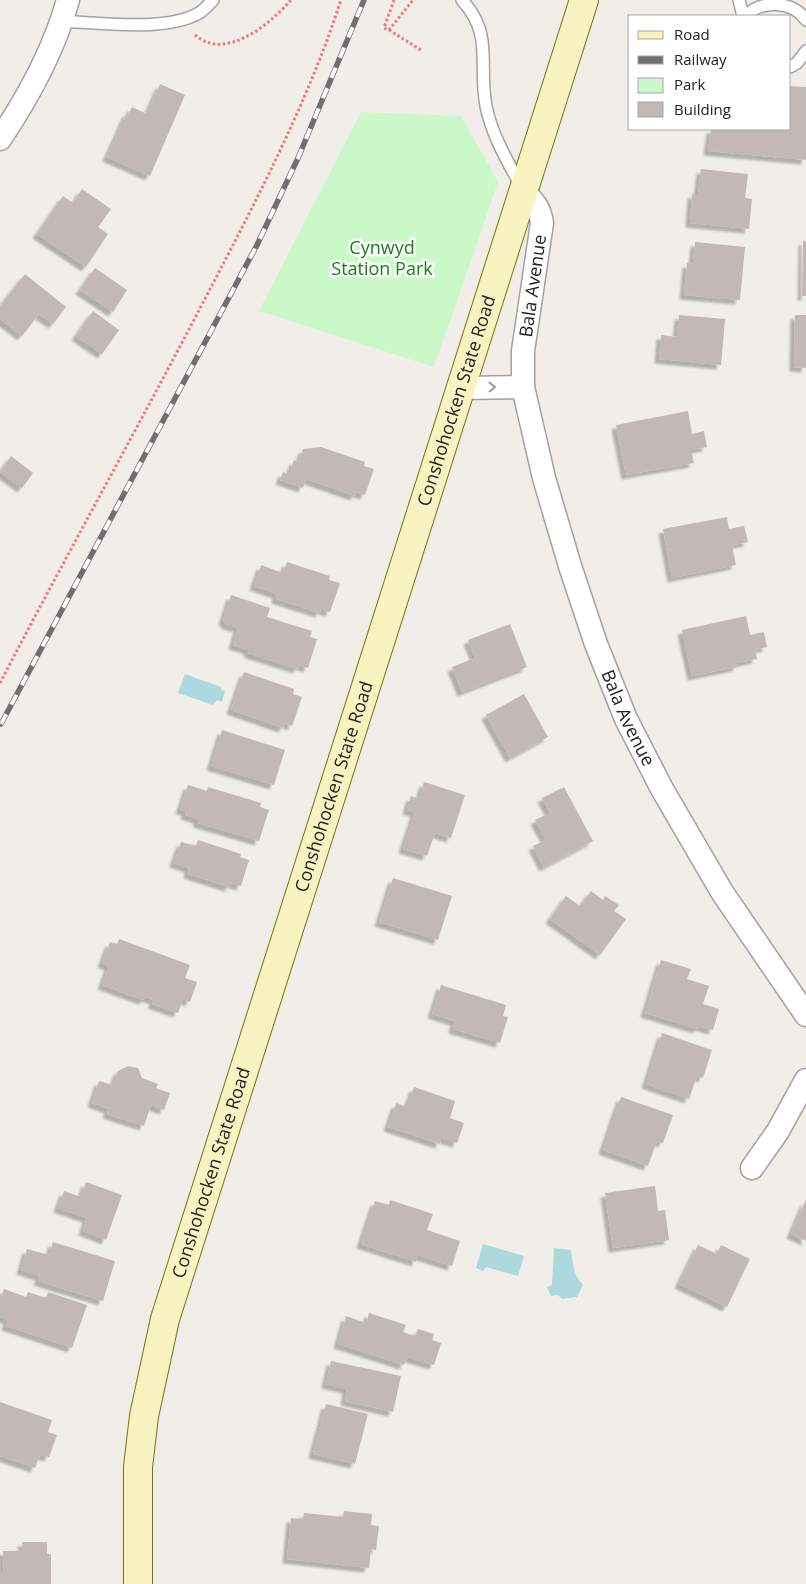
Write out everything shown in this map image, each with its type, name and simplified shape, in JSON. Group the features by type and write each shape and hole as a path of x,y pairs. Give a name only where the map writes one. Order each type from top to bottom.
{"main road":[{"name":"Conshohocken State Road","path":"138,1584 138,1467 144,1416 165,1319 584,0"}],"street":[{"path":"0,139 23,104 65,10"},
{"name":"Bala Avenue","path":"524,192 541,212 542,223 523,351 523,387 544,478 596,644 626,719 662,789 722,892 806,1015"},
{"path":"461,388 523,387"},
{"path":"752,1168 778,1130 806,1080"}],"lane":[{"path":"65,10 146,25 182,19 200,13 213,0"},
{"path":"462,0 474,12 480,26 486,107 494,131 524,192"},
{"path":"738,0 744,15"},
{"path":"745,15 760,3 771,0 785,1 797,9 806,20"},
{"path":"791,66 797,63 806,51"}],"path":[{"path":"182,19 190,30 207,42 228,42 260,30 291,0"},
{"path":"0,682 240,230 301,102 331,29 340,0"},
{"path":"394,0 384,28 420,50"},
{"path":"389,30 413,0"}],"green space":[{"name":"Cynwyd Station Park","path":"361,112 461,116 498,182 434,367 259,311"}],"water":[{"path":"185,674 221,687 221,690 225,691 222,702 217,700 213,705 178,693"},
{"path":"483,1244 524,1256 518,1276 486,1267 483,1271 476,1268"},
{"path":"554,1248 571,1250 575,1273 583,1285 577,1297 562,1299 558,1295 551,1296 547,1287 552,1285"}],"building":[{"path":"160,84 185,95 150,176 107,157 127,112 129,113 132,107 147,114"},
{"path":"791,86 806,87 806,160 708,151 711,130 791,130"},
{"path":"701,169 748,174 745,198 752,199 749,229 690,223 692,194 698,194"},
{"path":"82,189 111,209 98,227 108,234 86,267 37,234 63,196 73,203"},
{"path":"803,241 806,241 806,296 802,296"},
{"path":"695,242 745,247 740,300 684,295 687,263 693,264"},
{"path":"95,268 127,290 113,312 80,290"},
{"path":"25,274 66,307 53,324 39,314 22,336 0,319 0,306"},
{"path":"93,311 119,330 102,354 76,336"},
{"path":"679,315 725,319 721,365 659,359 661,335 677,337"},
{"path":"795,315 806,315 806,368 794,367"},
{"path":"688,411 692,434 704,431 707,447 691,450 694,463 626,475 616,425"},
{"path":"321,447 365,462 364,466 374,469 365,495 356,492 355,496 306,479 303,488 280,480 283,472 289,475 294,460 299,462 303,449"},
{"path":"11,456 33,473 22,488 0,472"},
{"path":"727,517 729,529 744,526 748,542 732,545 736,565 672,578 663,529"},
{"path":"287,562 330,576 329,580 340,583 330,612 321,609 320,613 276,599 277,594 254,586 261,565 283,573"},
{"path":"231,595 270,608 267,617 312,631 310,637 317,639 308,668 299,665 298,669 248,653 249,650 233,645 238,628 228,625 223,621"},
{"path":"746,616 750,635 764,632 767,647 755,650 757,659 738,663 737,667 692,676 682,630"},
{"path":"510,624 527,667 462,692 452,667 475,658 468,640"},
{"path":"244,672 294,689 293,694 302,697 292,726 285,723 283,728 231,710"},
{"path":"524,694 548,737 510,758 486,715"},
{"path":"222,730 285,750 274,785 211,766"},
{"path":"424,782 465,795 451,838 435,833 427,856 403,849 415,812 407,810 411,796 419,799"},
{"path":"188,785 207,791 208,787 261,803 260,807 269,810 259,841 198,823 198,819 185,815 186,811 180,810"},
{"path":"564,787 593,841 544,867 533,846 546,840 535,820 550,813 542,798"},
{"path":"198,840 241,854 240,857 249,860 241,886 231,883 229,887 188,874 189,868 174,863 181,842 196,846"},
{"path":"393,878 452,896 438,940 379,922"},
{"path":"591,891 603,900 605,896 619,905 614,911 626,919 600,955 550,919 566,896 580,906"},
{"path":"119,939 190,965 185,978 197,982 190,1002 183,999 178,1013 152,1004 154,1000 146,997 143,1000 102,985 109,966 102,963 110,942 117,944"},
{"path":"661,960 691,969 687,979 709,986 703,1004 719,1009 713,1030 699,1026 698,1029 645,1013"},
{"path":"441,985 506,1005 503,1016 508,1017 500,1043 453,1029 455,1021 432,1014"},
{"path":"662,1033 712,1050 703,1078 697,1076 689,1099 646,1084"},
{"path":"128,1066 138,1068 142,1078 158,1084 156,1088 170,1093 164,1110 151,1105 144,1126 107,1114 109,1109 92,1103 99,1081 113,1085 118,1071"},
{"path":"414,1087 455,1101 450,1118 464,1123 457,1143 441,1138 440,1144 388,1127 396,1103 407,1107"},
{"path":"621,1097 673,1115 663,1143 657,1141 648,1166 603,1150"},
{"path":"86,1182 122,1195 106,1240 83,1231 87,1218 58,1208 64,1191 81,1197"},
{"path":"655,1186 658,1211 665,1210 669,1240 613,1248 605,1193"},
{"path":"806,1199 806,1241 791,1234"},
{"path":"390,1200 433,1214 427,1230 460,1241 452,1266 418,1255 416,1262 361,1244 375,1201 389,1205"},
{"path":"53,1242 115,1261 103,1301 38,1281 40,1276 21,1270 27,1249 49,1255"},
{"path":"698,1245 717,1254 721,1245 750,1259 727,1307 679,1284"},
{"path":"4,1289 26,1297 28,1292 46,1298 48,1292 87,1305 72,1348 6,1326 8,1320 0,1317 0,1301"},
{"path":"369,1313 406,1325 403,1332 415,1336 418,1329 434,1334 432,1340 441,1343 434,1365 407,1357 404,1365 338,1344 346,1316 366,1323"},
{"path":"331,1361 401,1376 393,1412 345,1401 347,1389 326,1384"},
{"path":"0,1402 52,1420 48,1432 57,1435 49,1457 40,1455 35,1468 0,1456"},
{"path":"326,1404 368,1414 355,1464 313,1454"},
{"path":"344,1511 372,1514 371,1525 379,1526 376,1550 371,1549 369,1568 287,1559 291,1518 303,1519 304,1513 343,1517"},
{"path":"22,1542 47,1542 47,1554 51,1554 51,1584 0,1584 0,1571 4,1571 3,1551 23,1551"}],"railway":[{"path":"1,724 257,245 298,158 364,0"}]}
